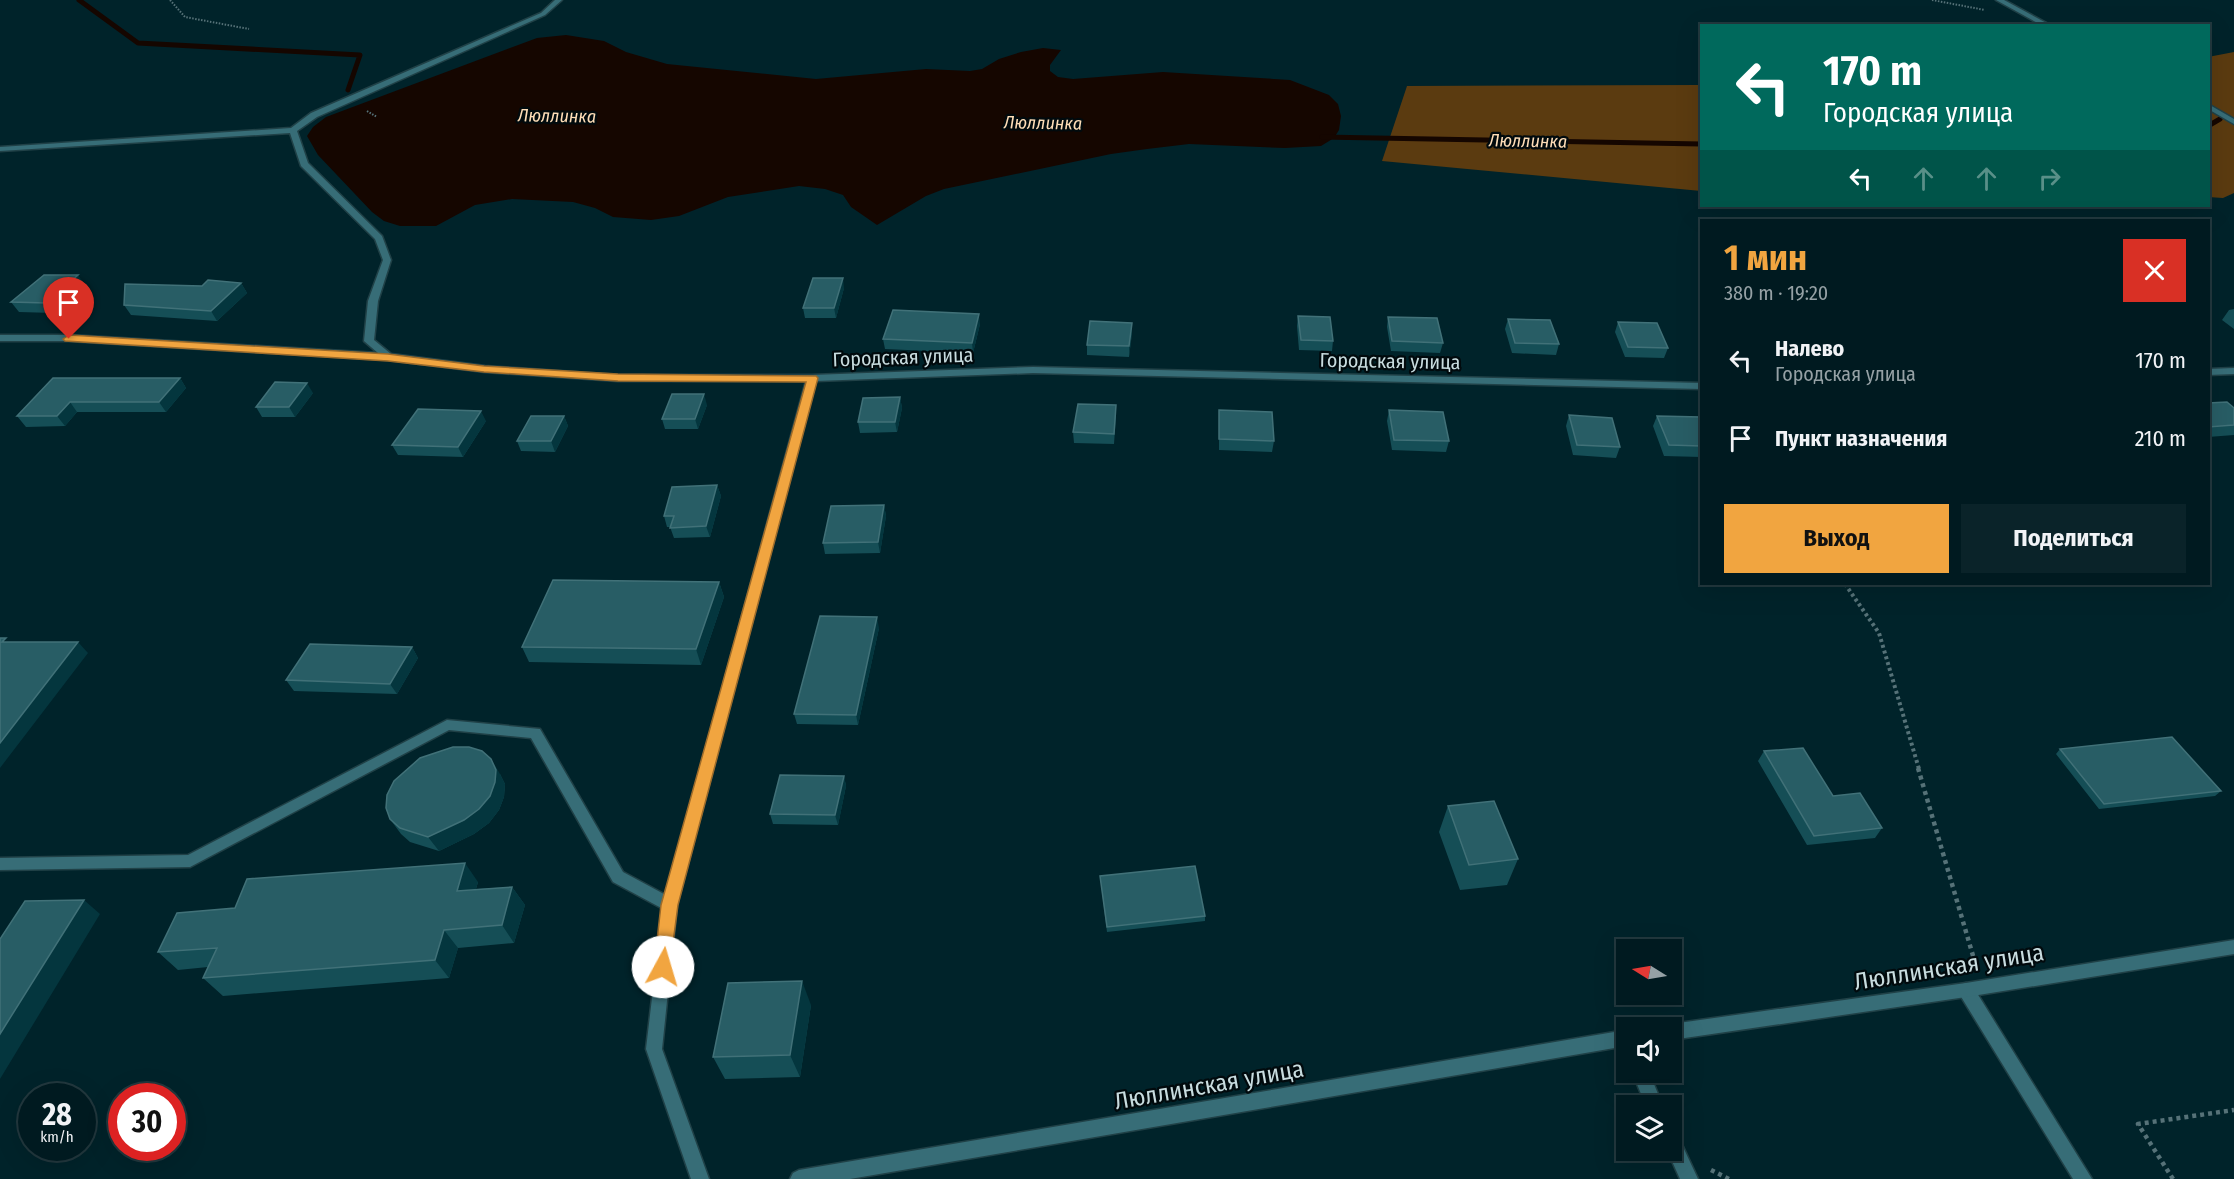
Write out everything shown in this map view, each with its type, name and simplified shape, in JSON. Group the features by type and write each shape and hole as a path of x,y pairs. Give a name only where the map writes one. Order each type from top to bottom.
{"street":[{"path":"0,149 293,130 314,115 543,15 559,0"},
{"path":"1999,0 2045,24"},
{"path":"2210,107 2234,122"},
{"path":"293,130 304,164 379,238 387,260 373,301 369,341 388,357"},
{"name":"Городская улица","path":"0,338 80,339 388,357 484,369 618,378 812,378 1033,370 1700,386"},
{"path":"2210,372 2234,371"},
{"path":"699,1179 654,1049 670,905 812,378"},
{"path":"0,864 190,861 447,725 535,733 618,877 670,905"},
{"name":"Люллинская улица","path":"1682,1030 2234,947"},
{"path":"1974,988 2083,1179"},
{"name":"Люллинская улица","path":"799,1179 1616,1041"},
{"path":"1681,1161 1689,1179"}],"path":[{"path":"170,0 185,17 249,29"},
{"path":"1846,585 1879,633 1974,988"},
{"path":"2173,1179 2138,1124 2234,1110"}],"shaded area":[{"path":"2234,52 2234,193 2223,198 2210,197 2210,57"},
{"path":"1700,85 1700,191 1382,161 1407,86"}],"water":[{"path":"566,35 604,41 626,52 667,64 816,79 926,69 970,71 982,69 999,59 1021,52 1043,48 1061,50 1050,65 1050,71 1058,77 1073,79 1163,72 1290,80 1329,95 1338,104 1341,116 1339,130 1334,138 1321,146 1285,148 1189,144 1111,154 944,189 926,196 877,225 851,207 843,195 825,189 799,186 728,197 679,216 651,220 613,217 595,208 573,202 512,199 475,205 436,226 400,226 384,221 372,212 318,155 307,136 313,127 326,117 537,38"}],"building":[{"path":"44,275 78,275 47,303 11,302"},
{"path":"813,278 843,278 834,308 803,308"},
{"path":"208,280 241,283 211,311 124,305 125,284 202,286"},
{"path":"893,310 979,314 972,343 883,339"},
{"path":"1298,316 1330,317 1333,341 1301,340"},
{"path":"1388,317 1437,318 1443,343 1392,341"},
{"path":"1508,319 1550,320 1559,344 1515,343"},
{"path":"1090,321 1132,323 1129,346 1087,345"},
{"path":"1618,322 1657,323 1668,348 1628,347"},
{"path":"53,378 180,378 159,402 70,402 57,416 17,416"},
{"path":"275,382 307,383 289,407 256,407"},
{"path":"672,394 704,394 695,419 662,419"},
{"path":"900,397 895,422 858,422 863,398"},
{"path":"2227,402 2234,408 2234,425 2210,427 2210,403"},
{"path":"1078,404 1116,405 1114,434 1073,432"},
{"path":"418,409 481,411 458,447 392,445"},
{"path":"1219,410 1272,412 1274,441 1219,439"},
{"path":"1389,410 1443,412 1449,441 1394,440"},
{"path":"1569,415 1612,418 1620,447 1577,445"},
{"path":"531,416 564,416 551,441 517,441"},
{"path":"1657,416 1700,417 1700,446 1669,445"},
{"path":"717,485 706,526 670,528 674,516 664,516 672,487"},
{"path":"884,505 878,542 823,543 831,506"},
{"path":"553,580 719,582 696,649 522,647"},
{"path":"820,616 877,617 856,715 794,714"},
{"path":"0,638 6,638 2,642 78,642 0,743"},
{"path":"310,644 412,647 390,684 286,680"},
{"path":"2172,737 2221,791 2104,804 2060,749"},
{"path":"453,747 469,747 482,751 491,759 496,770 490,796 479,809 464,820 428,837 400,828 390,819 386,808 387,795 394,781 420,758"},
{"path":"1803,748 1833,796 1860,793 1882,828 1814,836 1764,751"},
{"path":"780,775 844,776 835,815 770,814"},
{"path":"1494,801 1518,859 1469,865 1448,806"},
{"path":"465,863 457,891 512,887 502,925 444,930 435,960 203,978 217,948 158,952 177,913 235,908 247,879"},
{"path":"1195,866 1205,916 1107,927 1100,876"},
{"path":"84,900 0,1034 0,939 25,901"},
{"path":"802,981 790,1055 713,1057 728,983"}],"waterway":[{"name":"Люллинка","path":"79,0 138,43 360,55 348,90"},
{"name":"Люллинка","path":"2210,125 2220,119"},
{"name":"Люллинка","path":"1322,137 1700,144"}],"route":[{"path":"69,339 388,357 484,369 618,378 812,378 670,905 663,967"}]}
